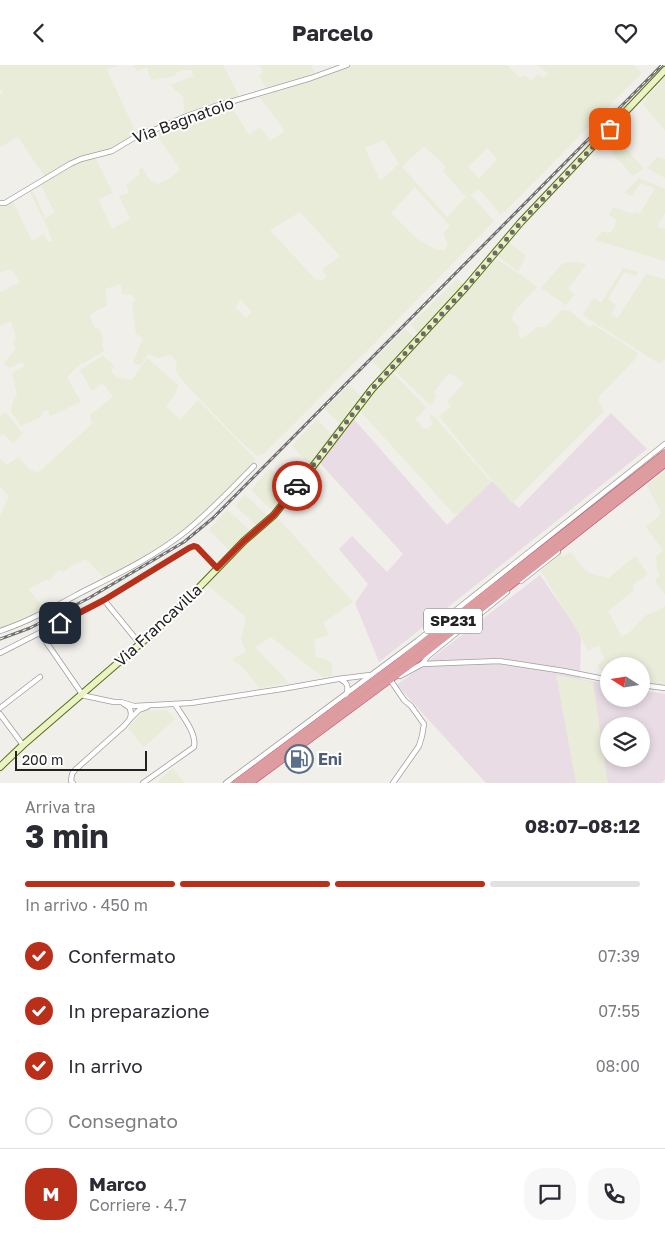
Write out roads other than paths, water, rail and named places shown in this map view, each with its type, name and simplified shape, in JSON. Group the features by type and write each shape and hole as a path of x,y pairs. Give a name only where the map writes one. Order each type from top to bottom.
{"highway":[{"name":"SP231","path":"237,783 396,665 665,454"},
{"name":"SP231","path":"250,783 463,623 665,463"}],"street":[{"name":"Via Bagnatoio","path":"0,203 5,203 70,163 112,151 142,133 213,107 311,78 347,65"},
{"name":"Via Francavilla","path":"0,767 140,644 183,604 244,541 274,515 372,389 465,289 521,222 665,70"},
{"name":"SP231","path":"226,783 417,641 665,444"},
{"path":"0,631 18,625 54,607 167,545 185,532 254,466"},
{"path":"364,698 422,663 444,643 665,467"},
{"path":"0,653 104,600 194,546 217,568"},
{"path":"104,600 140,644"},
{"path":"40,633 81,694 114,702 121,701 134,706 191,703 237,697 371,675"},
{"path":"422,663 500,661 600,678"},
{"path":"0,708 40,677"},
{"path":"338,679 345,681 348,689 346,695"},
{"path":"392,681 404,700 411,706 424,724 419,746 392,783"},
{"path":"650,686 665,687"},
{"path":"121,701 130,708 130,719"},
{"path":"143,783 194,747 193,735 175,704"},
{"path":"73,783 71,777 75,770 139,710 151,705"},
{"path":"0,714 23,745"}],"railway":[{"path":"0,639 30,628 89,598 184,542 213,518 662,65"}],"place":[{"name":"Eni","path":"299,759"}]}
